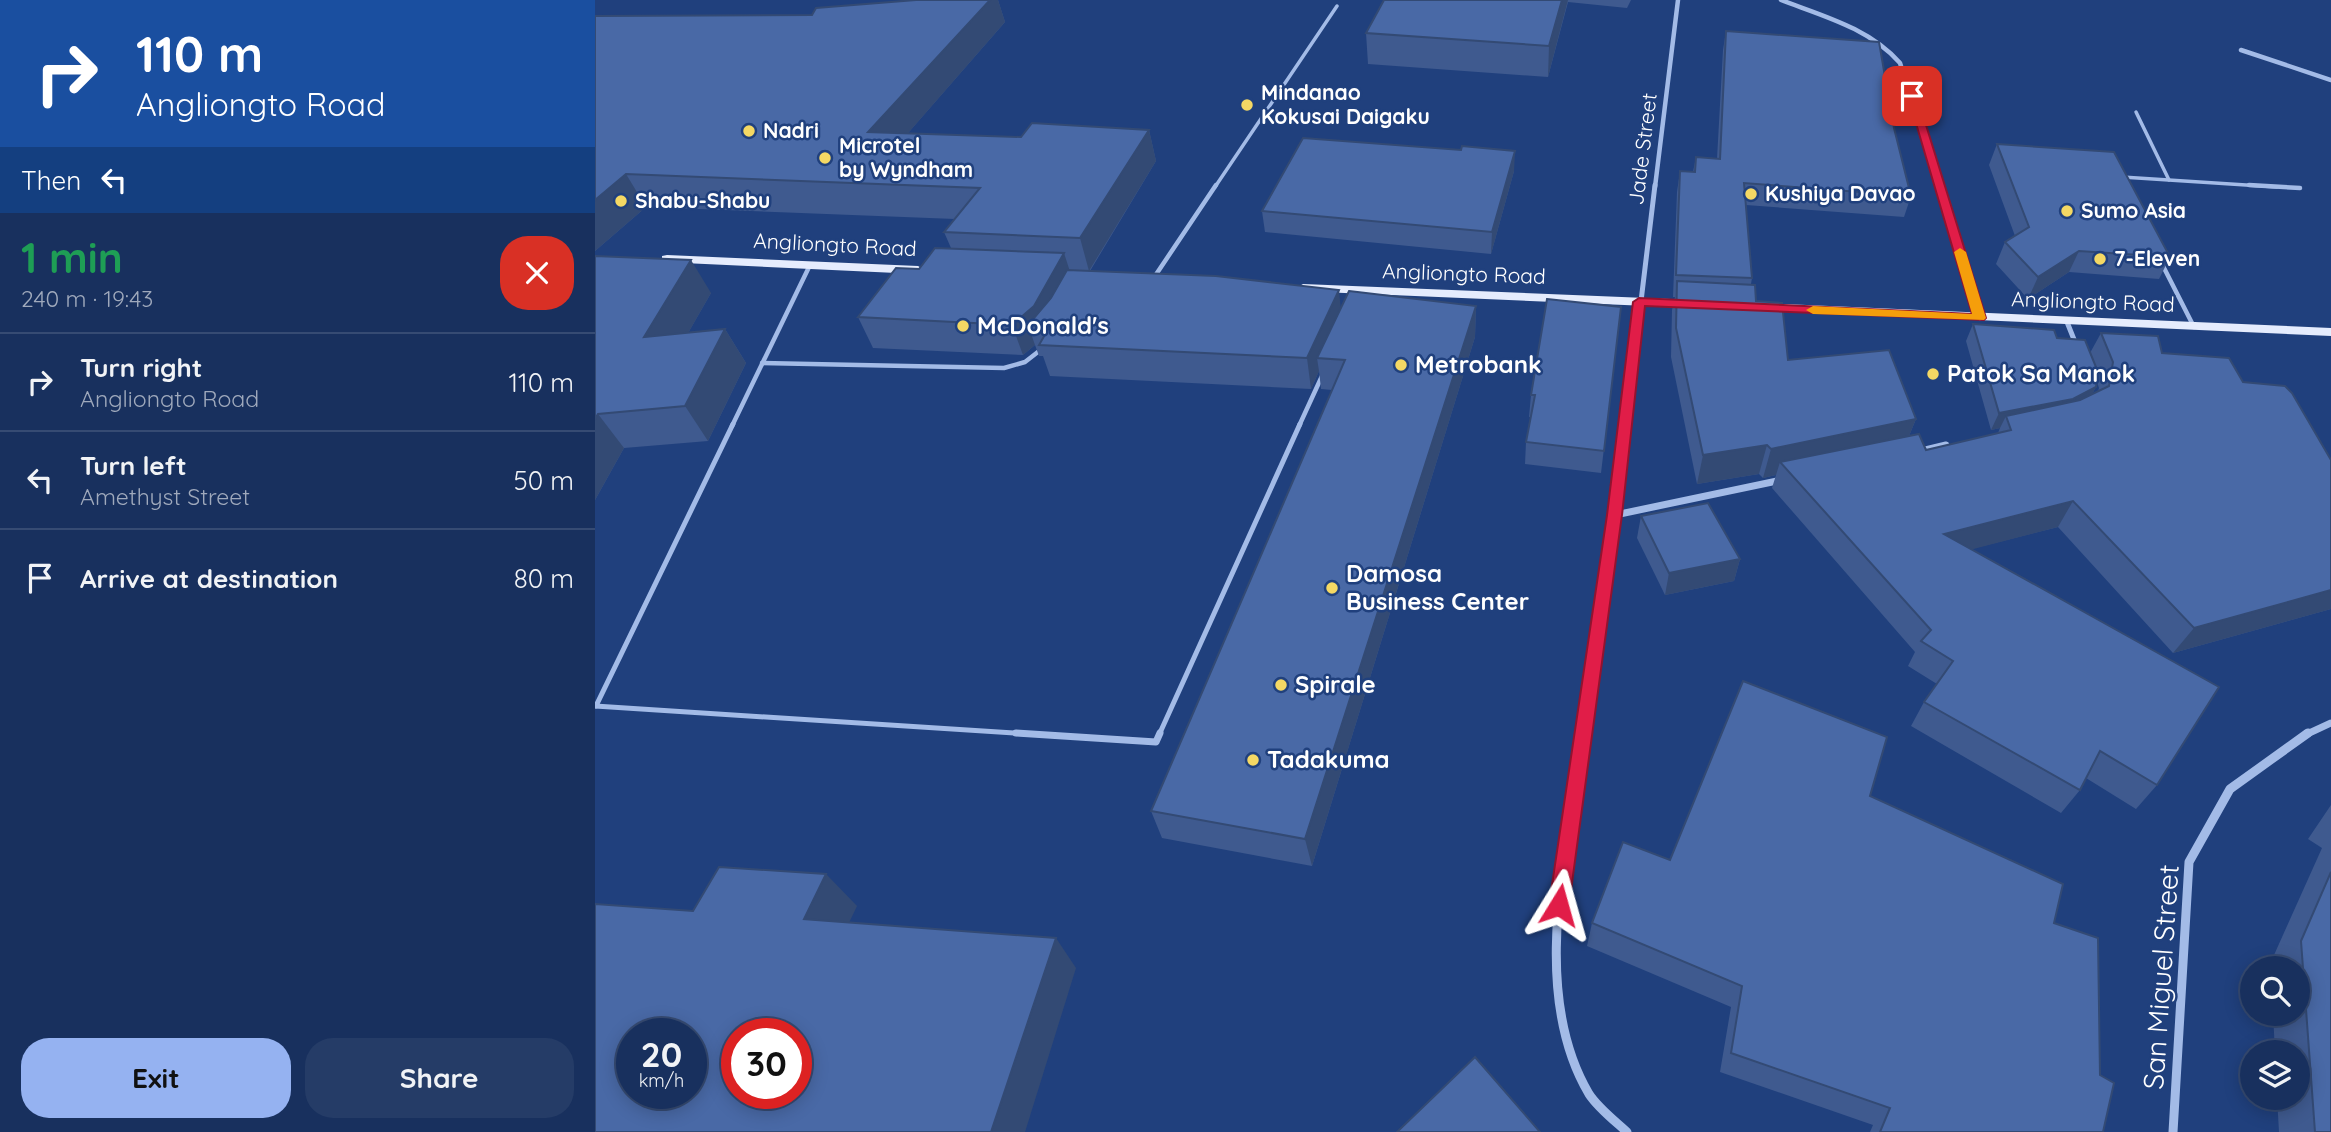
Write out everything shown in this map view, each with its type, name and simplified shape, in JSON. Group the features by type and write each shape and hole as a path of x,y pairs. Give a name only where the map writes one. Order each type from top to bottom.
{"main road":[{"name":"Angliongto Road","path":"651,258 932,271"},
{"name":"Angliongto Road","path":"1291,287 1358,296 1705,305"},
{"name":"Angliongto Road","path":"1744,307 2331,332"}],"street":[{"name":"Jade Street","path":"1627,1132 1590,1096 1563,1034 1555,975 1559,905 1615,515 1678,0"},
{"path":"1781,0 1871,38 1893,53 1900,63 1980,318"},
{"path":"2241,50 2331,80"},
{"path":"2067,322 2081,355"},
{"path":"1915,452 1956,443"},
{"path":"1615,515 1792,478"},
{"name":"San Miguel Street","path":"2173,1132 2189,862 2230,789 2312,730 2331,723"}],"lane":[{"path":"1152,281 1337,6"},
{"path":"2136,112 2169,180"},
{"path":"2124,188 2118,177 2300,188"},
{"path":"2159,257 2194,327"},
{"path":"810,265 596,706 1156,742 1324,372"},
{"path":"762,363 1004,368 1028,361 1045,346"}],"building":[{"path":"916,0 990,0 868,132 1021,137 1032,123 1149,130 1080,238 944,232 980,188 626,174 595,200 595,16 812,15 816,8"},
{"path":"1384,0 1562,0 1549,46 1366,33"},
{"path":"1726,31 1879,42 1894,128 1911,196 1744,183 1752,278 1676,275 1680,171 1695,172 1696,157 1720,159"},
{"path":"1303,138 1461,150 1462,146 1515,151 1492,232 1262,211"},
{"path":"1997,144 2114,152 2170,257 2079,251 2038,277 2005,242 2029,227"},
{"path":"935,248 1064,253 1034,306 1012,325 858,317 896,268 919,269"},
{"path":"595,256 691,260 644,337 725,329 685,406 598,414 595,419"},
{"path":"1067,270 1216,276 1339,290 1307,358 1039,345 1050,326 1028,325 1051,298"},
{"path":"1677,281 1755,285 1756,301 1782,303 1788,360 1889,350 1916,419 1771,449 1767,445 1703,455 1676,328"},
{"name":"Damosa Business Center","path":"1349,291 1476,306 1305,839 1151,811 1345,360 1317,358"},
{"path":"1547,299 1621,307 1604,451 1526,442"},
{"path":"1973,324 2054,330 2057,338 2085,340 2098,372 2096,387 2073,399 1999,413"},
{"path":"2101,333 2158,336 2162,353 2229,358 2243,382 2285,386 2292,393 2331,460 2331,590 2194,628 2073,501 1944,534 2219,687 2157,785 2100,751 2080,790 1924,702 1953,661 1921,641 1931,630 1780,462 1919,434 1926,450 2011,430 2006,416 2080,400 2109,386 2113,362"},
{"path":"1708,503 1740,559 1669,573 1641,516"},
{"path":"1743,681 1887,737 1870,796 2063,884 2054,923 2098,938 2100,1075 2114,1083 2103,1132 1880,1132 1890,1108 1731,1053 1742,986 1592,923 1623,842 1670,860"},
{"path":"719,867 826,874 804,919 1056,938 991,1132 595,1132 595,904 693,911"},
{"path":"2331,872 2331,1132 2315,1132 2307,1026 2310,1026 2310,956 2302,956 2301,941"},
{"path":"1475,1057 1540,1132 1397,1132"}],"slow traffic":[{"path":"1813,310 1980,318 1960,252"}],"place":[{"name":"Mindanao Kokusai Daigaku","path":"1247,105"},
{"name":"Nadri","path":"749,131"},
{"name":"Microtel by Wyndham","path":"825,158"},
{"name":"Kushiya Davao","path":"1751,194"},
{"name":"Shabu-Shabu","path":"621,201"},
{"name":"Sumo Asia","path":"2067,211"},
{"name":"7-Eleven","path":"2100,259"},
{"name":"McDonald's","path":"963,326"},
{"name":"Metrobank","path":"1401,365"},
{"name":"Patok Sa Manok","path":"1933,374"},
{"name":"Damosa Business Center","path":"1332,588"},
{"name":"Spirale","path":"1281,685"},
{"name":"Tadakuma","path":"1253,760"}],"route":[{"path":"1559,905 1615,515 1639,302 1980,318 1912,96"}]}
